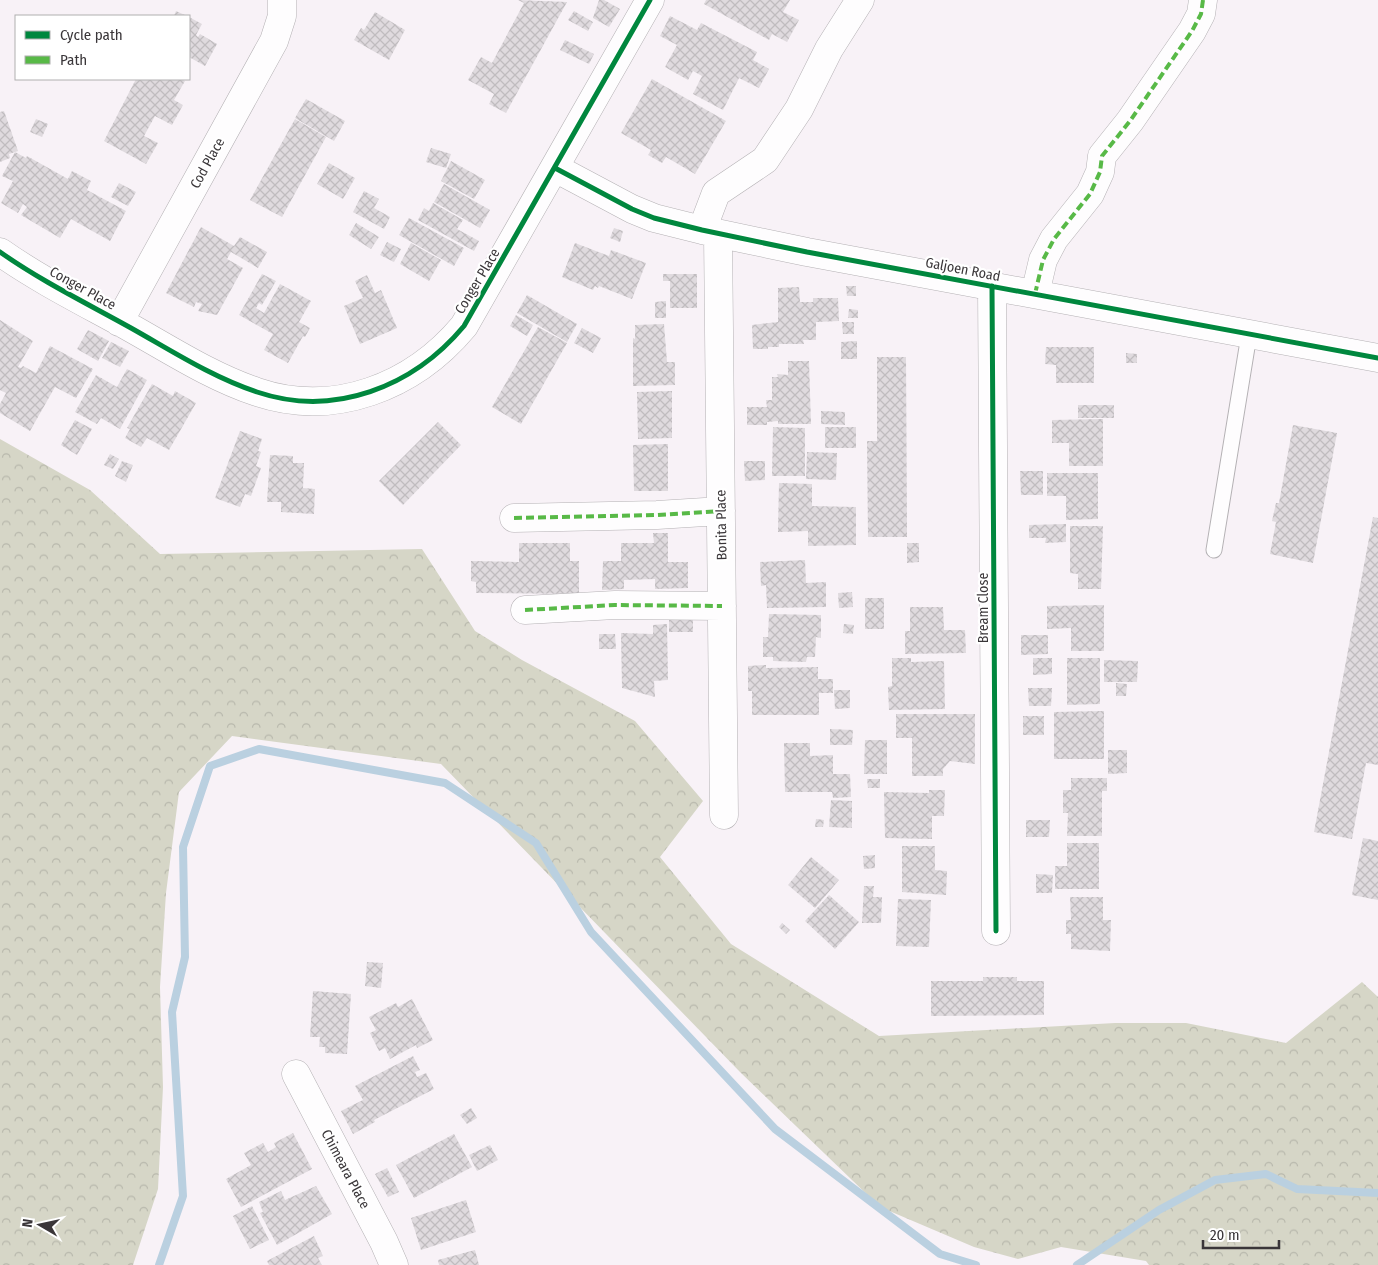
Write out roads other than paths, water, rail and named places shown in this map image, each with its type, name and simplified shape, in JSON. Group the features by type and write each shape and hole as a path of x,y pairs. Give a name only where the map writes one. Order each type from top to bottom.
{"street":[{"name":"Cod Place","path":"119,322 274,41 282,16 282,0"},
{"name":"Conger Place","path":"0,252 119,322 233,383 275,397 308,401 342,399 377,391 421,367 437,355 464,326 650,0"},
{"path":"710,232 713,199 720,189 765,160 799,108 829,49 860,0"},
{"path":"1035,294 1043,260 1054,239 1090,194 1100,172 1102,156 1125,128 1192,31 1201,14 1202,0"},
{"name":"Galjoen Road","path":"555,168 632,209 663,221 710,232 1378,358"},
{"name":"Bonita Place","path":"710,232 721,511 724,816"},
{"name":"Bream Close","path":"992,286 996,931"},
{"path":"514,518 657,515 721,511"},
{"path":"525,610 615,605 722,606"},
{"name":"Chimeara Place","path":"296,1074 384,1242 394,1265"}],"lane":[{"path":"1214,550 1249,335"}],"waterway":[{"path":"159,1265 183,1196 172,1012 185,957 183,847 210,766 259,749 445,783 536,843 591,932 775,1129 940,1254 976,1265"},
{"path":"1077,1265 1159,1210 1215,1180 1266,1174 1297,1189 1378,1193"}]}
